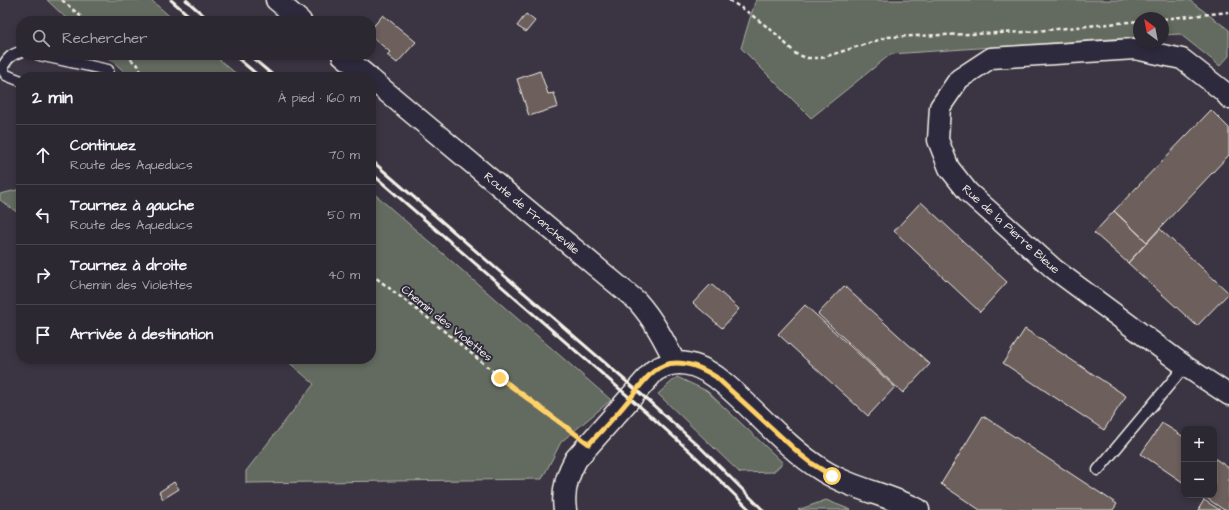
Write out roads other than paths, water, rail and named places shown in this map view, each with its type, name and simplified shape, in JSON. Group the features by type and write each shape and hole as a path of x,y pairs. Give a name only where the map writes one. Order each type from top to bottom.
{"main road":[{"path":"566,510 564,493 568,475 576,459 654,371 664,365 675,362 691,364 708,371 788,444 821,470 841,480 918,510"}],"street":[{"path":"276,0 296,16"},
{"name":"Rue de la Pierre Bleue","path":"1227,91 1182,59 1135,49 991,58 959,79 940,107 938,140 949,168 968,192 1054,269 1185,366 1229,395"},
{"path":"348,60 362,72"},
{"name":"Route de Francheville","path":"376,83 637,301 656,326 675,362"}],"lane":[{"path":"16,53 7,58 2,68 6,76 16,79"},
{"path":"62,60 108,70"},
{"path":"1098,470 1185,366"}],"railway":[{"path":"171,0 189,16"},
{"path":"186,0 204,16"},
{"path":"240,60 254,72"},
{"path":"255,60 269,72"},
{"path":"376,164 642,395 701,448 763,510"},
{"path":"376,177 645,411 694,455 750,510"}]}
